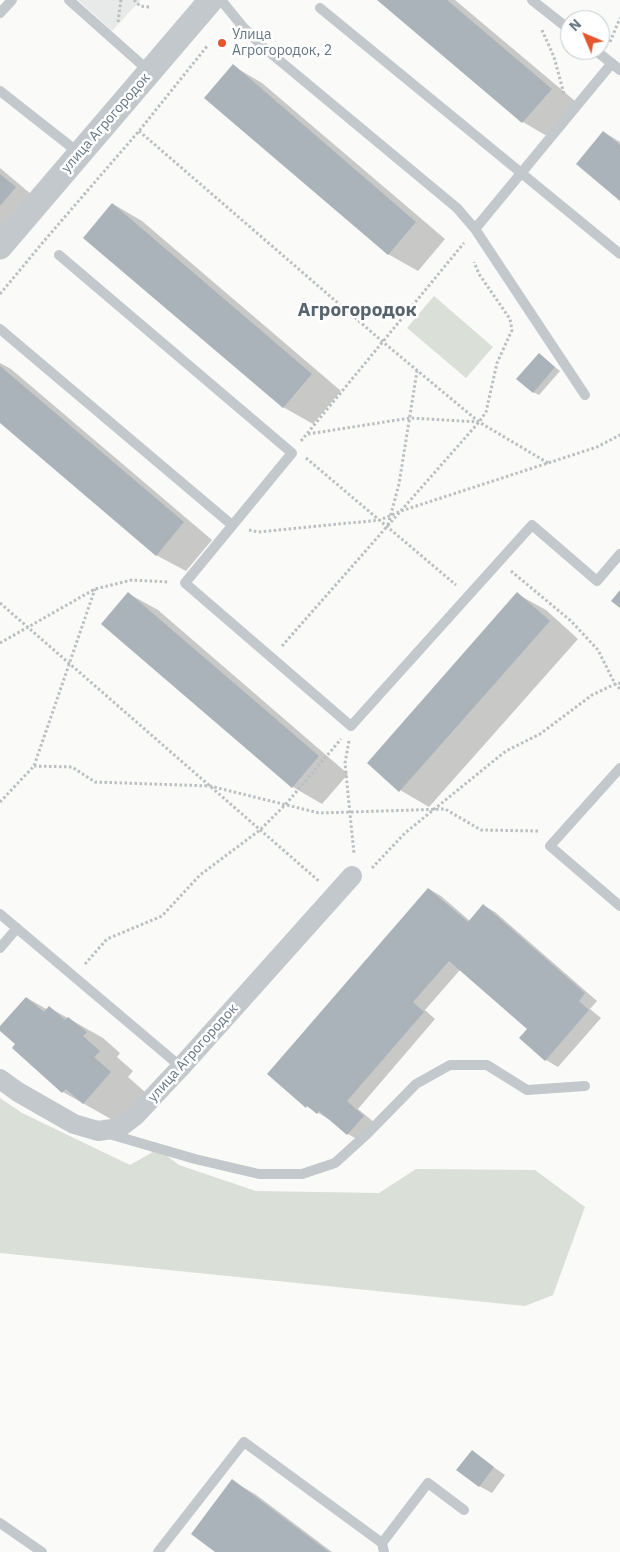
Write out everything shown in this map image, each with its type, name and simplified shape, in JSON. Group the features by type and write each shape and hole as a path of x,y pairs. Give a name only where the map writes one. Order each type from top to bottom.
{"street":[{"name":"улица Агрогородок","path":"0,247 211,0"},
{"name":"улица Агрогородок","path":"0,1079 18,1092 74,1124 98,1131 119,1128 136,1115 182,1067 352,876"}],"lane":[{"path":"0,13 12,0"},
{"path":"69,0 150,72"},
{"path":"221,0 262,46 457,208 475,229 586,396"},
{"path":"532,0 560,22"},
{"path":"320,8 620,254"},
{"path":"475,229 565,120 616,66"},
{"path":"0,91 80,154"},
{"path":"59,255 292,453 185,583 351,726 532,525 597,581 620,554"},
{"path":"0,329 232,526"},
{"path":"620,768 550,846 620,906"},
{"path":"0,914 182,1067"},
{"path":"0,948 17,928"},
{"path":"98,1131 195,1159 259,1174 302,1174 335,1163 416,1084 450,1065 487,1066 527,1090 585,1086"},
{"path":"158,1552 244,1442 383,1547 428,1483 464,1510"},
{"path":"0,1523 42,1552"}],"path":[{"path":"134,0 140,6 150,7"},
{"path":"0,294 139,131 232,14"},
{"path":"540,25 554,57 564,91 565,120"},
{"path":"139,131 383,342 479,422 548,463"},
{"path":"468,595 304,456 292,453 475,229"},
{"path":"272,658 402,511 486,412 497,363 512,330 510,319 476,268 473,251 475,229"},
{"path":"387,526 399,484 418,371"},
{"path":"307,434 410,418 479,422"},
{"path":"232,526 258,532 380,520 390,515 598,447 620,435"},
{"path":"499,561 570,621 598,650 614,684 620,689"},
{"path":"0,643 95,588 132,580 185,583"},
{"path":"0,802 34,766 95,588"},
{"path":"0,603 335,895"},
{"path":"352,876 368,873 405,832 506,751 540,734 592,695 620,683"},
{"path":"75,976 107,939 162,916 200,875 260,830 286,804 351,726"},
{"path":"351,726 345,763 354,853"},
{"path":"34,766 72,767 96,782 210,786 319,813 434,808 445,809 481,830 563,832"}],"shaded area":[{"path":"78,0 141,0 112,31"},
{"path":"434,296 493,347 466,378 407,328"},
{"path":"0,1098 22,1113 130,1165 158,1149 179,1165 256,1191 379,1193 416,1169 535,1170 585,1207 553,1295 525,1306 0,1253"}],"building":[{"path":"377,0 447,0 552,89 522,123"},
{"path":"233,64 416,222 388,255 204,98"},
{"path":"603,131 620,145 620,201 576,164"},
{"path":"0,174 16,187 0,206"},
{"path":"112,203 312,374 283,408 83,238"},
{"path":"539,353 555,367 533,393 516,379"},
{"path":"0,366 184,522 156,556 0,423"},
{"path":"620,590 620,608 611,601"},
{"path":"128,592 319,756 292,788 101,624"},
{"path":"517,592 550,621 399,792 367,763"},
{"path":"428,888 468,922 483,904 585,993 579,1001 589,1010 545,1061 519,1038 527,1029 449,961 413,1002 424,1012 347,1101 364,1116 347,1135 319,1111 317,1114 307,1106 306,1108 267,1074"},
{"path":"26,997 44,1012 49,1006 65,1020 68,1017 87,1032 83,1036 100,1051 94,1057 111,1072 83,1104 66,1089 62,1093 12,1048 15,1044 0,1031 0,1026"},
{"path":"472,1450 494,1467 479,1487 456,1470"},
{"path":"232,1479 329,1552 215,1552 191,1534"}],"place":[{"name":"Улица Агрогородок, 2","path":"222,43"}],"district":[{"name":"Агрогородок","path":"357,311"}]}
